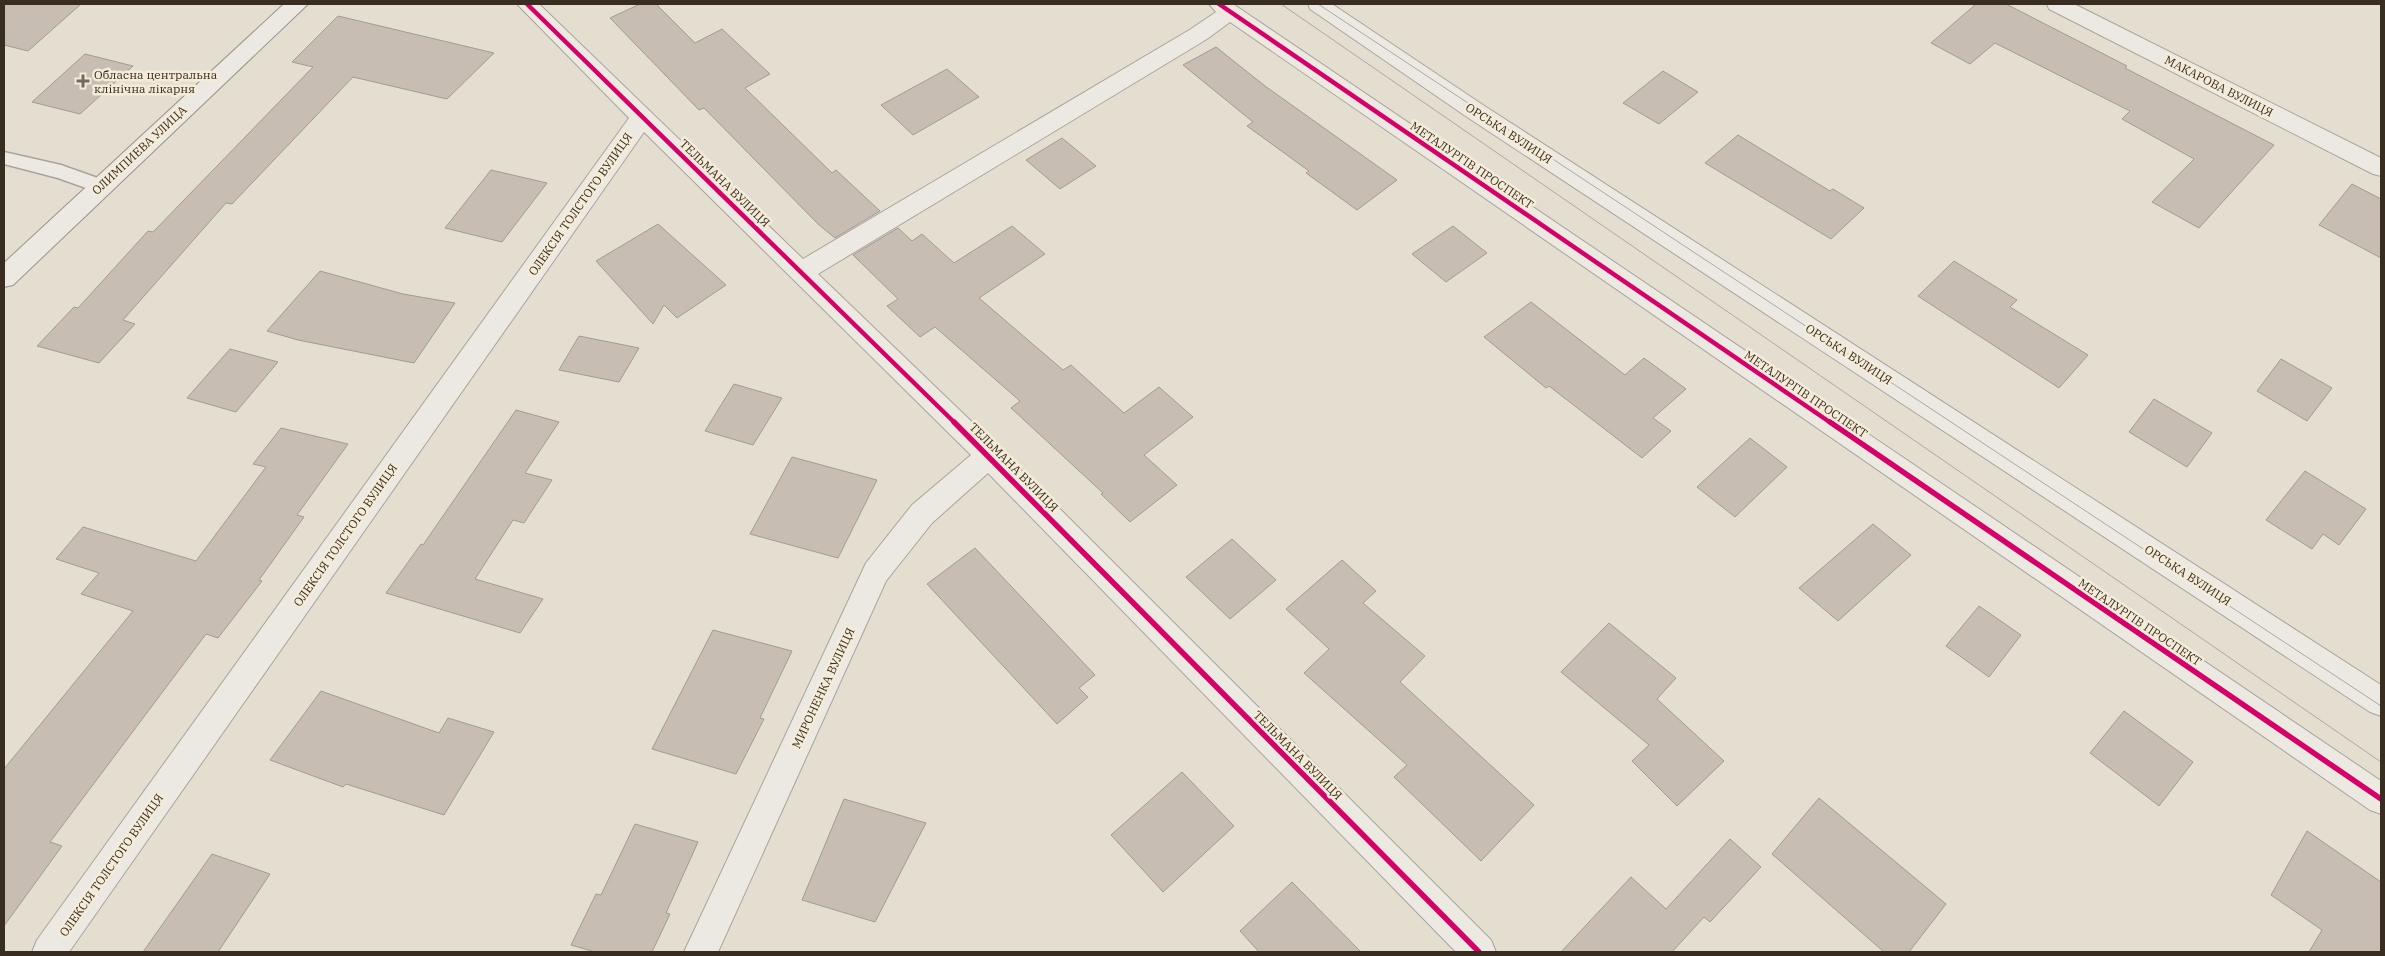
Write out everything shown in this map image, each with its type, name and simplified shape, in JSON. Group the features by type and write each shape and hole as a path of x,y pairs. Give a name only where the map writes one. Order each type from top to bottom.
{"street":[{"name":"ОЛИМПИЕВА УЛИЦА","path":"4,278 100,186 297,4"},
{"name":"ТЕЛЬМАНА ВУЛИЦЯ","path":"527,4 990,456 1479,952"},
{"name":"ОРСЬКА ВУЛИЦЯ","path":"1318,4 1475,111 2381,702"},
{"name":"МАКАРОВА ВУЛИЦЯ","path":"2057,4 2381,168"},
{"path":"801,272 1199,34 1225,8"},
{"name":"МЕТАЛУРГІВ ПРОСПЕКТ","path":"1225,8 2381,799"},
{"name":"ОЛЕКСІЯ ТОЛСТОГО ВУЛИЦЯ","path":"49,952 642,117"},
{"name":"МИРОНЕНКА ВУЛИЦЯ","path":"702,952 876,572 922,514 990,456"}],"lane":[{"path":"4,158 60,172 100,186"}],"building":[{"path":"4,4 81,4 28,51 4,45"},
{"path":"640,4 656,4 695,43 722,29 770,74 745,88 832,173 836,170 880,211 835,238 818,224 704,108 699,110 610,18"},
{"path":"1976,4 2006,4 2274,145 2199,228 2152,202 2194,159 2122,119 2130,111 1995,43 1970,64 1931,43"},
{"path":"338,16 494,53 447,99 353,77 232,204 226,203 123,320 135,324 99,363 37,346 74,307 78,308 148,231 153,232 313,67 292,62"},
{"path":"1216,47 1265,86 1397,180 1357,210 1306,173 1309,171 1247,126 1253,122 1183,65"},
{"path":"85,54 133,66 80,114 32,102"},
{"path":"947,69 979,97 913,135 881,105"},
{"path":"1663,71 1698,92 1659,124 1623,103"},
{"path":"1738,135 1830,191 1833,189 1864,208 1831,239 1705,163"},
{"path":"1062,138 1096,166 1060,189 1026,160"},
{"path":"491,170 547,183 502,242 445,228"},
{"path":"2352,184 2381,199 2381,258 2319,225"},
{"path":"658,224 726,285 677,318 664,305 653,324 596,261"},
{"path":"1012,226 1045,254 979,298 1063,370 1071,365 1124,413 1159,387 1193,417 1144,455 1177,485 1130,522 1101,494 1103,493 1011,408 1020,401 935,327 920,337 887,306 898,299 853,255 898,228 912,241 922,234 954,263"},
{"path":"1453,226 1487,253 1446,282 1412,254"},
{"path":"1954,261 2017,300 2010,307 2088,355 2059,388 1918,296"},
{"path":"320,271 403,294 455,303 414,363 298,340 267,331"},
{"path":"1531,302 1625,375 1644,358 1686,389 1653,418 1671,431 1642,458 1549,386 1546,388 1484,337"},
{"path":"579,336 639,348 619,382 559,370"},
{"path":"230,349 278,362 236,412 187,398"},
{"path":"2281,359 2332,388 2307,421 2257,391"},
{"path":"734,384 782,398 753,445 705,431"},
{"path":"2154,399 2212,433 2187,467 2129,432"},
{"path":"516,410 559,422 525,473 552,480 524,523 513,520 475,579 543,599 520,633 386,593 421,544 423,545"},
{"path":"281,428 348,444 297,515 304,517 259,580 262,581 218,638 206,634 50,842 62,846 4,926 4,769 133,611 81,594 99,573 56,559 83,527 196,561 266,467 253,464"},
{"path":"1750,438 1787,467 1735,517 1697,487"},
{"path":"792,457 877,480 838,558 750,534"},
{"path":"2305,471 2366,509 2339,545 2323,534 2312,549 2266,520"},
{"path":"1873,524 1911,555 1838,621 1799,588"},
{"path":"1232,539 1276,580 1230,619 1186,577"},
{"path":"975,548 1095,675 1079,688 1088,697 1057,724 927,584"},
{"path":"1342,560 1376,591 1363,603 1425,656 1400,682 1534,805 1481,861 1394,777 1407,765 1304,673 1329,649 1286,609"},
{"path":"1979,606 2021,635 1989,677 1946,646"},
{"path":"1609,623 1676,678 1657,699 1724,761 1677,806 1632,761 1649,745 1561,672"},
{"path":"713,630 792,651 760,718 764,719 736,774 652,749"},
{"path":"321,691 439,733 448,718 494,732 444,815 346,784 343,787 270,760"},
{"path":"2124,711 2193,762 2159,806 2090,753"},
{"path":"1182,772 1234,826 1163,892 1111,835"},
{"path":"1819,798 1946,904 1909,952 1884,952 1772,854"},
{"path":"844,799 926,823 875,922 802,900"},
{"path":"635,824 698,842 666,913 670,914 652,952 595,952 571,945 596,894 601,895"},
{"path":"2307,831 2381,882 2381,952 2309,952 2322,930 2271,895"},
{"path":"1730,839 1761,867 1710,922 1704,917 1672,952 1561,952 1631,877 1666,909"},
{"path":"212,854 270,874 218,952 143,952"},
{"path":"1292,882 1361,952 1259,952 1240,931"}],"tram line":[{"path":"1281,4 2381,762"},
{"path":"1318,4 2381,706"}],"cycle path":[{"path":"527,4 989,456 1479,952"},
{"path":"1219,4 2381,799"}],"place":[{"name":"Обласна центральна клінічна лікарня","path":"83,81"}]}
